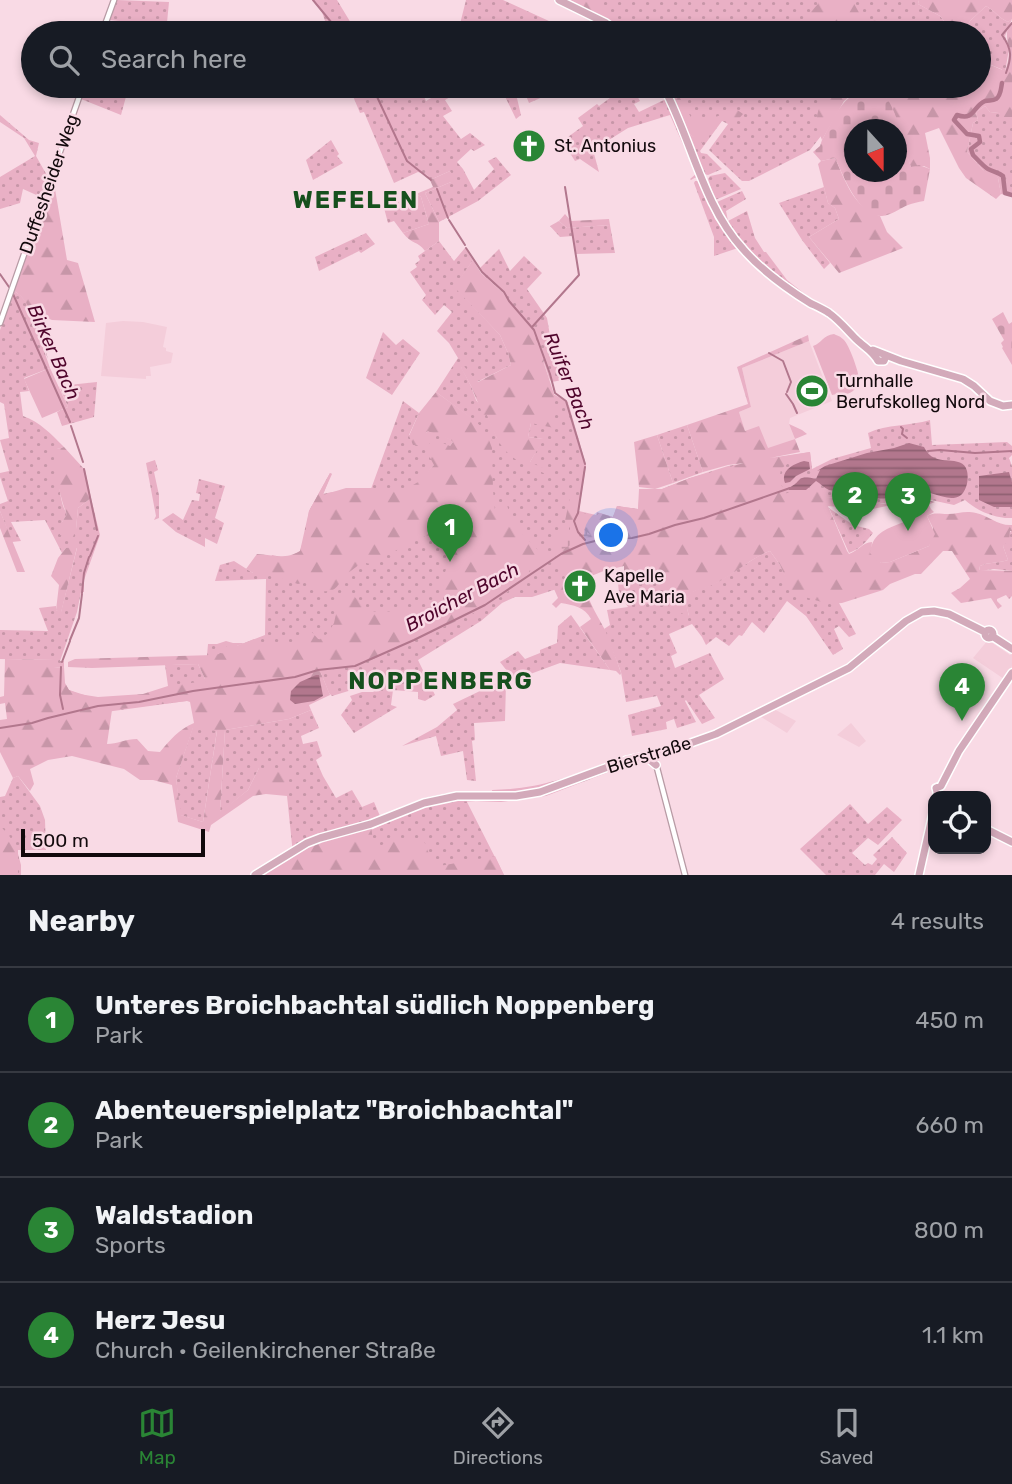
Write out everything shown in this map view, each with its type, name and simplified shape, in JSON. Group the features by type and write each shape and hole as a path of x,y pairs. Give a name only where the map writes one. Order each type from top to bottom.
{"main road":[{"path":"559,0 602,21"},
{"path":"670,98 713,204 733,237 750,257 770,274 832,316 866,347 882,356 963,379 990,401 1003,406 1012,405"},
{"name":"Bierstraße","path":"255,875 320,838 368,825 435,800 457,796 500,797 528,794 563,785 639,757 687,745 729,728 834,676 857,662 904,622 926,611 942,612 1012,649"},
{"path":"942,791 959,751 1012,673"},
{"path":"639,757 647,758 656,765"},
{"path":"991,832 1012,842"},
{"path":"919,875 928,835"}],"street":[{"path":"106,21 114,0"},
{"name":"Duffesheider Weg","path":"0,323 79,98"},
{"path":"654,753 685,875"}],"shaded area":[{"path":"123,321 167,327 163,347 173,353 171,363 150,367 151,376 146,376 146,379 101,376 106,323"},
{"path":"809,341 832,401 790,418 789,424 795,439 768,449 745,431 739,412 751,407 742,368"},
{"path":"909,443 924,447 934,458 964,465 967,481 962,494 950,498 913,490 880,498 856,492 829,490 816,481 806,490 788,488 802,478 816,479 820,470 817,471 825,466"},
{"path":"804,461 809,462 810,469 785,483 786,472"},
{"path":"1009,472 1012,482 1012,507 994,507 979,500 979,476"},
{"path":"988,640 1012,654 1012,666 1004,679 973,658"},
{"path":"319,675 323,696 314,701 295,704 290,700 291,691 300,682"},
{"path":"961,677 974,686 972,692 976,695 970,703 952,691"},
{"path":"774,709 796,721 787,733 761,717"},
{"path":"851,723 866,741 859,747 837,735"}],"green space":[{"path":"117,0 169,2 167,21 109,20"},
{"path":"312,0 337,0 350,21 325,21 322,12"},
{"path":"466,0 503,0 549,21 461,21"},
{"path":"562,0 919,0 918,4 944,21 603,21"},
{"path":"592,0 595,5 620,21 607,21 568,2"},
{"path":"819,0 852,0 862,18 876,21 803,21"},
{"path":"919,0 1012,0 1012,19 1008,22 986,6 970,21 944,21 918,4"},
{"path":"986,6 1008,22 1012,19 1005,36 1009,49 1005,72 991,65 991,21 970,21"},
{"path":"1012,22 1012,117 990,112 985,106 976,112 978,120 973,123 967,152 983,170 998,178 1001,194 996,199 966,178 939,128 925,133 930,169 924,166 911,168 907,155 907,119 896,119 886,98 991,98 991,65 1005,71 1008,62 1007,33"},
{"path":"81,98 126,98 121,115"},
{"path":"354,98 425,98 426,101 431,98 448,98 445,100 452,111 443,116 461,139 470,133 485,145 474,151 471,149 457,162 474,190 494,169 488,161 496,157 511,175 478,201 439,222 425,193 451,182 450,171 430,180 427,175 418,172 394,183 364,112 360,113"},
{"path":"506,98 517,98 521,115 516,119"},
{"path":"527,98 540,98 529,103"},
{"path":"610,98 638,98 640,101 634,104 639,112 666,99 698,176 690,179 696,174 670,115 628,128 593,150 599,172 580,159 575,161 561,142 583,126 578,118 597,104 599,106"},
{"path":"670,98 840,98 821,136 810,150 749,181 742,181 709,150 728,124 722,121 700,151 707,154 722,169 708,175 704,174 688,133 694,137"},
{"path":"673,98 680,98 692,119 708,120 736,109 743,114 735,123 725,117 702,143 688,133"},
{"path":"821,98 848,98 822,140 818,130 818,111 823,102"},
{"path":"849,98 886,98 897,119 844,119 844,178 835,158 821,161 813,152 820,146 840,108"},
{"path":"985,106 990,112 1012,117 1010,196 1001,194 998,178 983,170 967,152 973,123 978,120 976,112"},
{"path":"0,115 29,140 39,143 36,156 49,179 43,198 23,189 20,203 0,209 0,177 35,156 24,138 0,122"},
{"path":"331,140 343,163 313,180 306,160"},
{"path":"907,153 911,167 919,165 930,169 924,201 882,216 866,210 846,182 907,182"},
{"path":"835,158 844,182 857,200 863,207 880,216 887,232 903,248 839,273 809,237 839,219 835,208 828,203 818,164"},
{"path":"450,171 455,178 451,182 425,193 439,222 439,241 425,251 403,233 429,224 421,197 416,194 433,187 430,180"},
{"path":"725,173 741,189 715,200 708,179 710,176"},
{"path":"695,181 699,181 715,219 738,248 714,256 714,237"},
{"path":"52,182 67,260 78,263 95,322 52,320 37,314 48,359 31,312 21,296 14,291"},
{"path":"824,187 828,203 835,208 839,219 809,237 830,263 824,269 779,203"},
{"path":"742,191 746,199 726,211 728,221 747,211 755,238 764,252 787,280 810,298 767,268 732,232 717,202"},
{"path":"416,194 421,197 429,224 403,233 394,221 388,223 384,208"},
{"path":"565,214 571,221 609,219 610,225 567,228 559,221"},
{"path":"559,221 567,228 610,225 615,253 576,254 573,236 560,237 550,226"},
{"path":"366,233 375,244 319,271 315,257"},
{"path":"439,241 454,261 465,248 473,260 455,287 500,335 508,353 511,365 477,382 461,367 497,438 530,462 543,439 528,437 531,423 553,394 568,402 586,465 579,511 596,515 597,512 613,517 617,506 638,509 639,489 662,489 728,466 810,452 812,469 832,459 871,448 868,433 930,420 932,445 1007,442 1012,446 1012,455 1009,458 1012,466 1012,518 987,514 965,500 954,505 917,497 879,504 841,497 827,498 611,568 532,597 515,597 418,660 435,695 425,701 418,699 418,692 393,690 391,705 397,707 354,733 341,715 352,700 350,696 373,692 391,678 332,696 321,673 223,696 62,718 66,685 69,690 100,700 137,697 176,686 168,686 165,665 198,664 205,679 208,644 226,641 244,643 237,646 265,635 266,579 215,581 220,565 234,561 253,573 266,573 272,555 291,556 300,551 309,511 330,473 332,474 323,494 371,489 403,401 419,413 409,435 426,436 428,431 431,431 453,442 428,472 475,421 436,392 458,358 449,343 437,331 452,312 444,305 435,315 422,300 426,295 410,272 417,267 415,264 420,260 418,256"},
{"path":"499,249 510,271 524,256 542,273 527,289 547,318 554,359 562,380 552,382 549,378 542,357 523,321 509,300 486,278 480,268"},
{"path":"473,260 481,273 502,292 533,330 554,394 554,428 531,423 528,437 544,439 530,462 549,471 546,474 515,459 502,446 487,415 483,415 461,368 463,365 478,382 511,365 500,335 454,287"},
{"path":"14,291 28,304 50,368 24,378 29,391 20,392 23,416 40,425 64,447 57,449 60,492 67,514 62,522 76,529 78,508 91,498 100,535 60,661 64,661 64,667 54,668 54,660 0,659 0,630 48,631 39,608 56,606 56,610 61,612 77,548 66,548 62,553 45,520 11,522 21,541 12,542 0,511 0,504 8,501 0,473 9,471 0,440 9,438 4,404 0,402 0,330"},
{"path":"1003,312 1009,324 1012,322 1012,365 1002,348 1001,343 1004,340 992,319"},
{"path":"383,332 396,345 403,339 420,353 392,395 366,378"},
{"path":"834,334 846,343 859,381 853,391 832,395 813,346"},
{"path":"808,335 809,341 742,368 751,407 739,412 745,431 759,426 768,448 795,439 800,452 770,458 810,452 812,469 804,460 792,460 781,469 784,494 807,490 815,485 827,498 878,504 911,499 935,502 930,504 915,500 868,510 828,506 849,554 872,542 871,553 881,563 890,562 929,546 933,528 927,516 976,513 1002,524 1012,525 1009,541 1003,546 1008,560 980,566 979,570 1012,571 1012,596 1009,599 1006,595 997,599 1002,606 998,609 991,598 961,603 951,593 970,579 952,551 943,551 921,574 890,584 883,590 842,603 828,604 792,593 780,565 770,551 724,579 691,594 687,601 689,617 668,606 663,574 639,572 624,577 624,566 614,566 571,583 586,590 605,630 621,673 620,675 610,670 580,627 591,619 588,615 574,606 561,603 556,608 552,604 558,598 554,589 568,584 551,547 558,531 570,530 570,524 565,521 570,497 579,506 579,512 613,517 617,506 638,509 640,489 662,489 744,463 703,472 687,425 748,404 737,367"},
{"path":"50,368 68,407 42,418 24,379"},
{"path":"97,382 94,417 62,426 57,412 68,407 59,386"},
{"path":"436,392 476,421 487,435 492,448 495,511 507,504 511,522 550,559 530,570 525,579 491,604 470,615 371,660 321,673 330,695 309,705 311,710 289,719 225,730 220,812 248,790 259,768 287,768 287,796 253,796 211,825 209,832 178,822 172,785 140,780 124,769 72,756 48,760 30,769 34,784 30,791 18,776 13,778 0,752 0,720 7,719 5,703 0,704 0,697 4,696 5,659 54,660 54,668 64,667 65,683 69,690 79,694 98,697 143,694 168,686 206,681 198,664 92,668 68,667 68,662 75,659 214,655 224,653 227,646 237,646 254,639 270,645 285,646 297,642 302,632 309,629 319,640 328,633 334,623 339,600 349,591 369,611 416,609 444,601 448,595 443,582 448,554 440,532 420,538 370,564 362,562 335,588 328,591 315,591 312,580 298,584 246,569 257,554 284,556 300,551 309,511 330,473 323,495 346,488 408,488 418,482 434,465 428,454 429,444 433,439 450,446 453,442 428,431 426,436 432,439 424,446 413,445 409,436 419,413","holes":["190,702 194,723 179,732 160,752 148,751 137,739 107,744 112,710","193,728 217,731 203,822 181,815 176,778"]},
{"path":"789,424 807,434 795,439"},
{"path":"687,425 703,472 673,483 657,435"},
{"path":"657,435 673,483 655,489 639,487 634,442"},
{"path":"64,447 85,470 91,498 78,508 73,537 60,535 62,522 67,514 54,461 57,449"},
{"path":"155,460 158,470 154,472 159,495 159,518 154,520 156,516 146,463"},
{"path":"199,479 225,486 215,518 224,523 217,544 205,538 205,547 176,532 162,520 173,513 183,520 192,500 199,501 200,494 196,493"},
{"path":"915,500 928,503 934,512 927,516 935,534 929,546 881,563 870,553 874,540 887,529 906,521 904,514 897,516 894,505"},
{"path":"829,508 853,525 869,529 873,533 862,545 849,553"},
{"path":"0,511 25,572 17,572 0,528"},
{"path":"583,529 591,535 561,550 557,545 561,538"},
{"path":"1011,531 1012,571 979,571 980,566 1008,560 1003,546"},
{"path":"77,547 61,613 56,610 59,585 51,576 58,558 66,548"},
{"path":"770,551 792,590 821,601 839,603 856,634 849,637 839,626 834,629 843,649 833,655 806,616 787,601 764,633 752,622 742,636 739,635 729,646 716,637 706,645 692,624 669,634 677,653 671,656 675,668 710,653 724,679 699,695 715,718 702,724 686,700 696,722 677,728 674,719 666,722 667,729 632,736 628,715 661,706 657,696 626,702 621,672 604,629 610,625 607,610 628,607 619,593 618,583 630,574 663,574 689,616 687,602 692,592 719,581"},
{"path":"571,615 610,670 560,663 506,683 505,721 474,723 475,740 472,741 476,781 467,780 463,751 441,756 436,736 402,746 437,727 457,710 453,704 511,676 500,662 518,651 525,659 557,643 558,626"},
{"path":"311,710 319,728 301,736 303,744 317,741 322,756 316,760 336,798 352,790 362,807 374,802 380,816 371,819 369,831 429,807 466,800 504,875 262,875 293,854 287,768 259,768 248,790 220,813 225,730 289,719"},
{"path":"193,727 217,730 203,822 180,815 176,778"},
{"path":"613,760 617,769 546,796 501,802 442,803 401,817 401,807 424,798 447,793 448,799 493,798 492,790 540,785"},
{"path":"18,776 40,806 45,820 46,850 17,850 21,875 0,875 0,797 5,796 13,778"},
{"path":"850,804 868,824 887,807 902,820 878,845 868,838 852,853 865,865 872,865 877,859 873,855 892,837 907,853 894,872 884,864 875,875 826,875 800,849"},
{"path":"0,826 18,850 18,875 0,875"},
{"path":"371,826 374,848 400,838 424,841 434,867 495,856 504,875 259,875 316,842"}],"waterway":[{"name":"Ruifer Bach","path":"313,0 330,21"},
{"path":"1006,73 1010,53 1002,35 1012,23"},
{"path":"1002,83 996,99 985,101 970,115 957,115 954,120 967,134 979,136 980,142 971,149 973,155 986,168 1003,176 1005,193 1012,195"},
{"name":"Ruifer Bach","path":"378,98 407,161 431,180"},
{"path":"532,327 579,275 565,187"},
{"name":"Ruifer Bach","path":"437,189 448,218"},
{"name":"Ruifer Bach","path":"449,220 465,245"},
{"name":"Ruifer Bach","path":"466,248 482,272 504,292 534,330 555,393 566,401 585,464"},
{"name":"Birker Bach","path":"0,274 9,287"},
{"name":"Birker Bach","path":"13,294 70,422"},
{"path":"769,353 783,361 791,382 787,392"},
{"path":"786,394 797,413"},
{"name":"Birker Bach","path":"71,426 83,462"},
{"path":"901,427 902,434 907,438"},
{"name":"Broicher Bach","path":"928,451 1012,451"},
{"name":"Ruifer Bach","path":"585,467 578,513 574,521 585,540"},
{"name":"Birker Bach","path":"84,469 97,530"},
{"name":"Broicher Bach","path":"0,728 32,723 98,706 139,702 193,691 295,677 318,670 355,666 485,605 561,554 583,544 649,534 790,488"},
{"name":"Birker Bach","path":"90,556 98,536"},
{"name":"Birker Bach","path":"82,593 89,557"},
{"name":"Birker Bach","path":"70,640 79,618 82,594"},
{"name":"Birker Bach","path":"62,662 70,641"},
{"name":"Birker Bach","path":"61,667 60,695 63,709"}],"place":[{"name":"St. Antonius","path":"529,146"},
{"name":"Turnhalle Berufskolleg Nord","path":"812,391"},
{"name":"Abenteuerspielplatz \"Broichbachtal\"","path":"855,530"},
{"name":"Waldstadion","path":"908,531"},
{"name":"Unteres Broichbachtal südlich Noppenberg","path":"450,562"},
{"name":"Kapelle Ave Maria","path":"580,586"},
{"name":"Herz Jesu","path":"962,721"}],"district":[{"name":"WEFELEN","path":"356,200"},
{"name":"NOPPENBERG","path":"441,681"}]}
